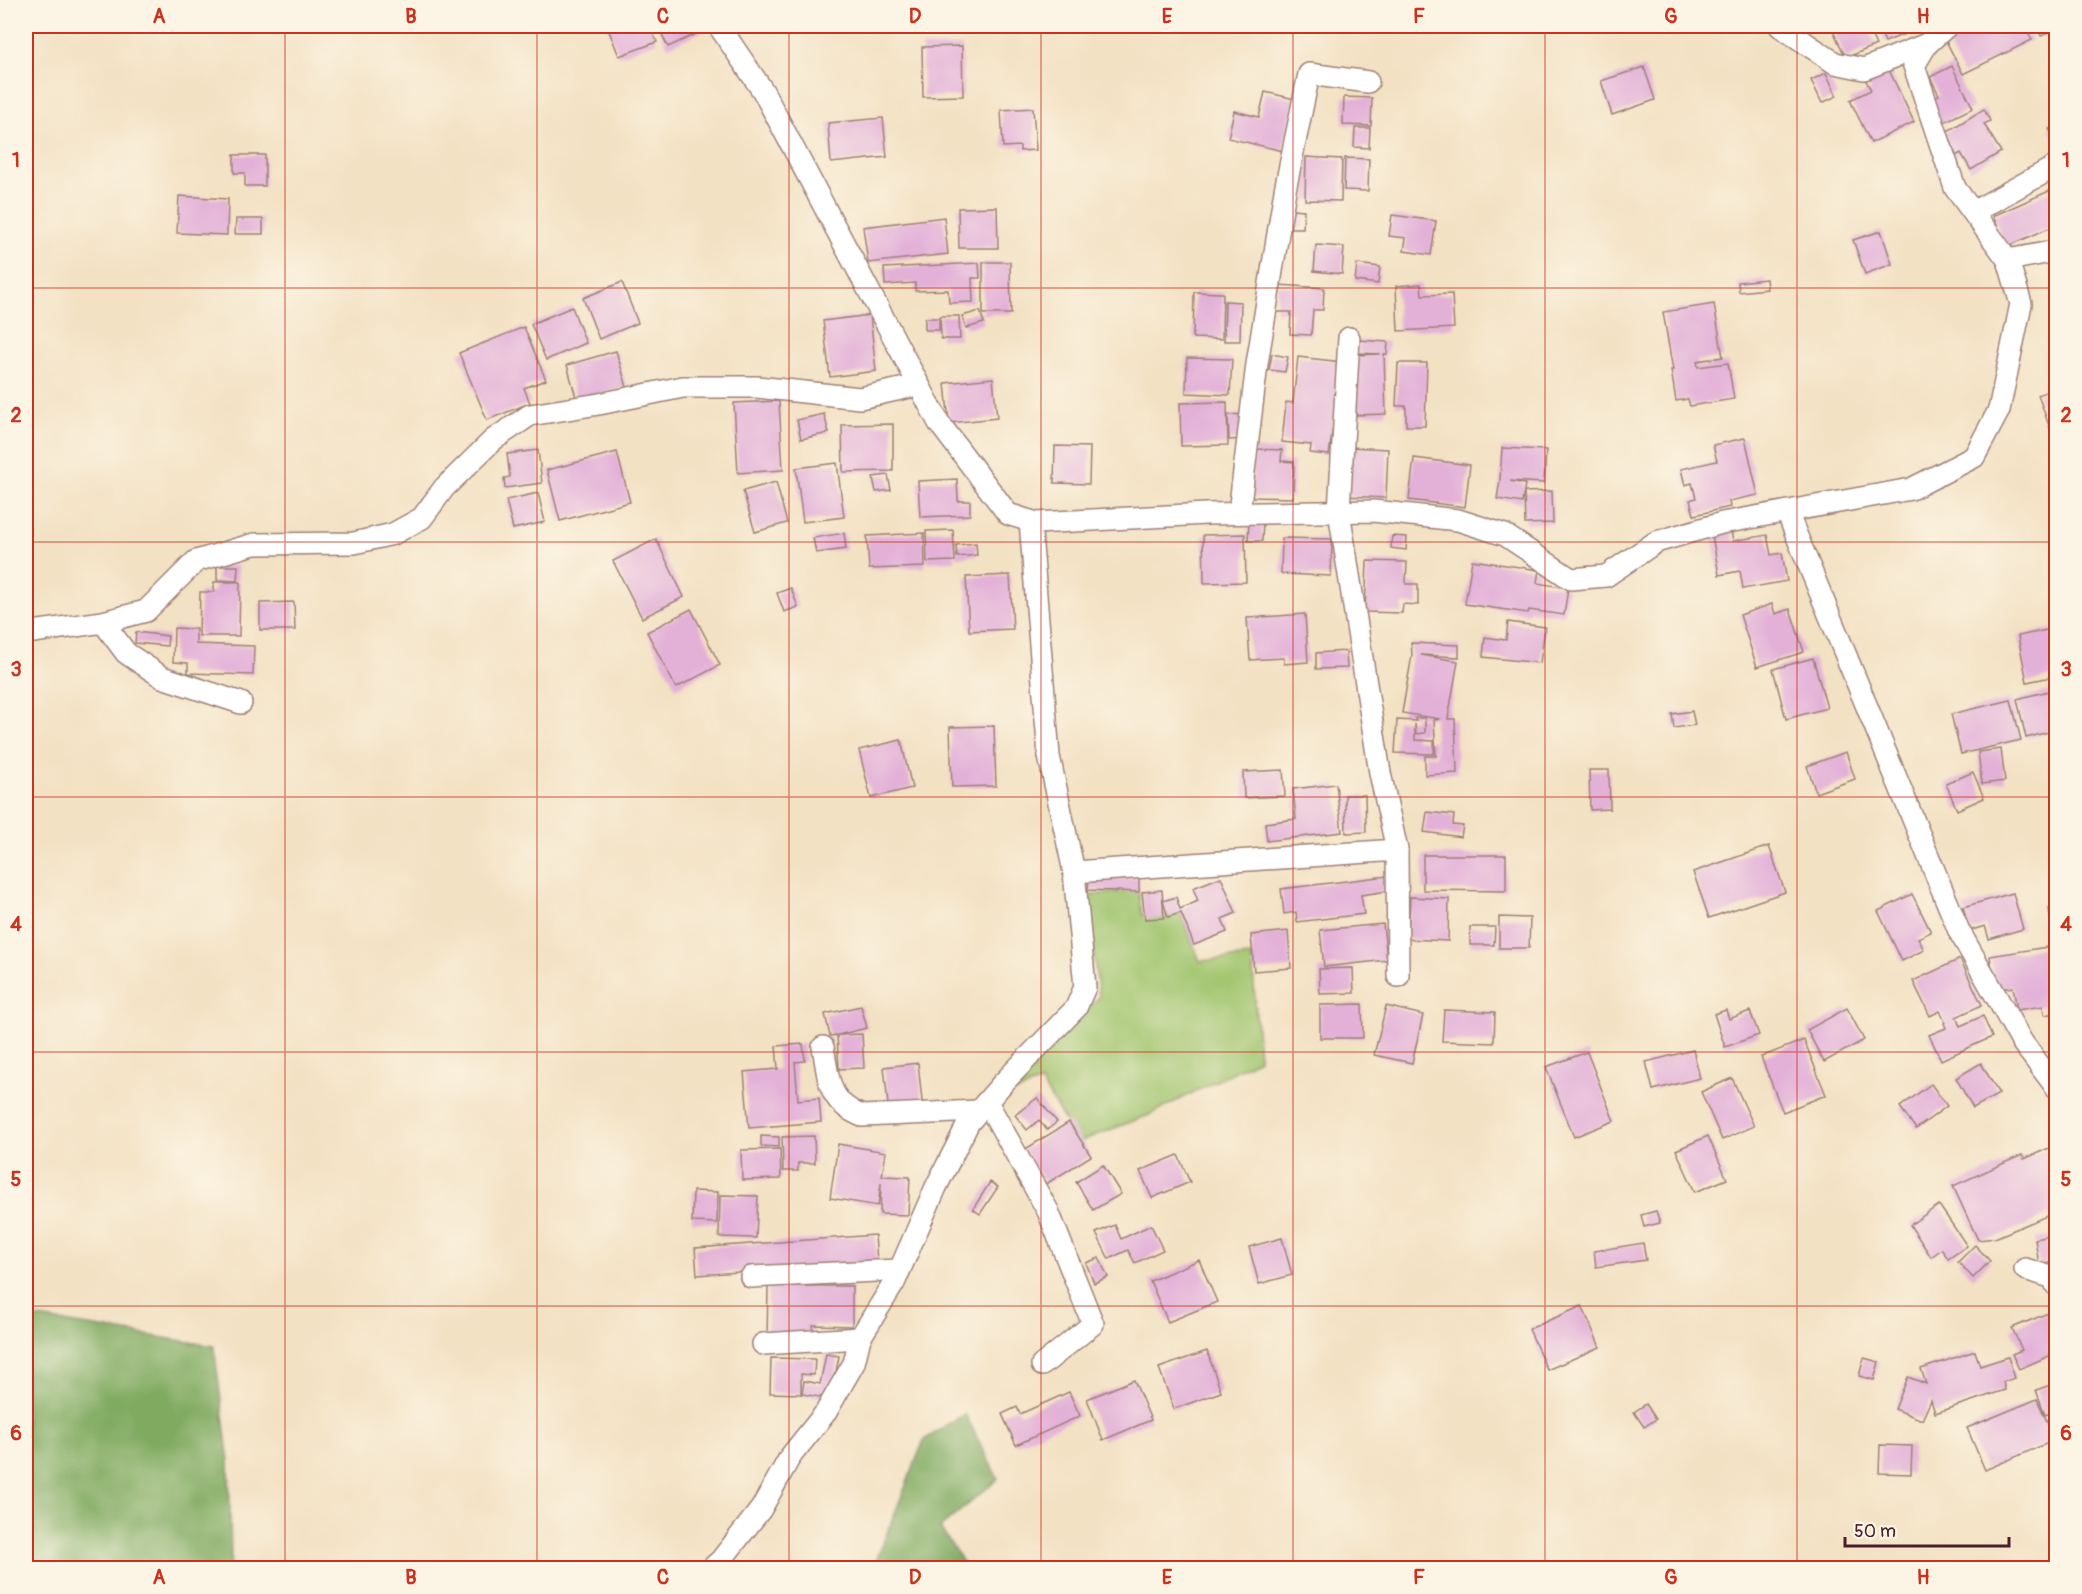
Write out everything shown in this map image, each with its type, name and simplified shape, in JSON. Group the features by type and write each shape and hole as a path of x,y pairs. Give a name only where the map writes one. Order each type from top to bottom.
{"street":[{"path":"719,26 763,91 939,423 1008,514 1036,523 1239,513 1340,511 1373,511 1458,520 1505,536 1571,579 1606,576 1656,542 1722,523 1911,489 1974,457 1999,410 2021,304 2008,260 1955,188 1914,66 1926,44"},
{"path":"1780,26 1835,63 1864,69 1926,44 1947,26"},
{"path":"1239,513 1259,352 1285,190 1309,74 1368,82"},
{"path":"1973,212 2056,166"},
{"path":"2008,260 2056,251"},
{"path":"1349,338 1340,511 1380,773 1397,850 1398,976"},
{"path":"26,633 103,622 146,611 196,561 254,544 354,543 393,534 422,518 444,488 493,440 530,415 683,387 757,387 860,398 919,385"},
{"path":"1787,512 1959,931 2022,1041 2056,1087"},
{"path":"711,1569 721,1560 761,1509 790,1457 826,1412 854,1363 860,1338 894,1283 898,1270 969,1122 1076,1008 1085,987 1074,872 1049,756 1030,521"},
{"path":"103,622 126,653 162,677 241,703"},
{"path":"1074,872 1397,850"},
{"path":"822,1047 831,1091 850,1111 861,1116 983,1106"},
{"path":"983,1106 1048,1211 1093,1324 1042,1365"},
{"path":"2025,1269 2054,1278 2056,1285"},
{"path":"751,1276 898,1270"},
{"path":"763,1344 860,1338"}],"green space":[{"path":"1138,889 1142,915 1180,913 1200,961 1252,956 1259,1059 1149,1115 1078,1142 1041,1082 1002,1097 1099,997 1086,896"},
{"path":"26,1316 214,1346 229,1462 231,1560 228,1568 26,1568"},
{"path":"965,1414 998,1479 940,1528 967,1568 873,1568 924,1440"}],"building":[{"path":"607,26 650,26 657,42 619,56"},
{"path":"658,26 708,26 709,28 668,47"},
{"path":"815,26 829,26 829,27 815,29"},
{"path":"1831,26 1867,26 1876,45 1846,58"},
{"path":"1878,26 1910,26 1912,31 1885,42"},
{"path":"1954,26 2003,26 2006,32 2018,26 2025,26 2032,40 1963,74 1944,37 1957,31"},
{"path":"2037,26 2056,26 2056,30 2041,36"},
{"path":"962,46 963,96 923,97 922,47"},
{"path":"1952,66 1973,108 1940,124 1929,100 1939,95 1930,77"},
{"path":"1644,67 1655,100 1612,115 1601,81"},
{"path":"1888,68 1914,122 1871,143 1850,100 1871,90 1865,79"},
{"path":"1826,73 1837,96 1822,103 1811,80"},
{"path":"1265,92 1295,99 1283,151 1228,138 1234,111 1259,117"},
{"path":"1344,97 1372,98 1371,126 1343,125"},
{"path":"1033,108 1036,150 1020,151 1020,146 1003,147 1001,110"},
{"path":"1984,109 1990,121 1984,124 2001,152 1971,170 1961,153 1949,160 1936,138"},
{"path":"883,118 887,157 831,163 828,123"},
{"path":"2056,126 2056,142 2049,129"},
{"path":"1355,128 1370,128 1369,148 1354,147"},
{"path":"234,155 265,155 265,186 245,186 245,173 234,173"},
{"path":"1306,157 1342,159 1341,201 1305,200"},
{"path":"1345,158 1369,159 1368,191 1344,190"},
{"path":"2056,188 2056,225 2006,247 1993,216"},
{"path":"179,196 228,199 227,235 177,233"},
{"path":"997,207 998,248 959,248 958,208"},
{"path":"1291,209 1304,210 1303,228 1290,228"},
{"path":"1392,215 1436,221 1431,255 1404,251 1406,238 1389,236"},
{"path":"944,217 948,254 868,263 863,227"},
{"path":"236,219 263,219 263,234 235,234"},
{"path":"1881,231 1892,264 1865,274 1853,240"},
{"path":"1316,245 1344,247 1342,274 1314,271"},
{"path":"983,262 1010,262 1011,314 983,314"},
{"path":"979,263 980,278 972,278 973,302 949,303 948,290 915,291 915,283 885,285 884,268"},
{"path":"1357,264 1380,267 1378,284 1355,281"},
{"path":"1766,279 1767,289 1739,292 1738,282"},
{"path":"622,282 638,323 599,339 583,298"},
{"path":"1421,284 1422,295 1452,294 1454,328 1398,331 1396,286"},
{"path":"1278,285 1324,288 1323,310 1313,310 1311,335 1290,334 1291,312 1276,312"},
{"path":"1194,292 1223,293 1222,339 1193,338"},
{"path":"1225,301 1241,302 1240,341 1224,341"},
{"path":"1714,304 1723,357 1697,361 1698,367 1728,363 1734,399 1690,406 1688,399 1676,401 1663,312"},
{"path":"572,307 586,343 546,360 531,324"},
{"path":"980,311 984,323 966,328 962,316"},
{"path":"870,315 876,371 830,377 823,321"},
{"path":"940,316 959,316 960,339 941,339"},
{"path":"925,318 939,318 939,330 925,330"},
{"path":"524,327 546,380 524,388 530,403 487,420 459,353"},
{"path":"1359,340 1388,342 1387,354 1384,354 1386,414 1355,415 1353,355 1380,354 1358,353"},
{"path":"616,351 627,387 577,401 567,365"},
{"path":"1272,354 1288,357 1285,372 1269,370"},
{"path":"1298,357 1342,362 1329,455 1310,453 1311,445 1282,442 1286,402 1293,403"},
{"path":"1187,358 1232,359 1230,395 1186,393"},
{"path":"1398,363 1427,363 1425,426 1406,426 1406,406 1396,406"},
{"path":"993,378 997,418 949,423 945,383"},
{"path":"2056,388 2056,445 2038,395"},
{"path":"779,401 783,470 738,473 734,403"},
{"path":"1227,402 1228,445 1181,446 1180,403"},
{"path":"824,414 829,433 801,439 797,420"},
{"path":"1244,414 1245,439 1229,440 1228,415"},
{"path":"893,424 893,471 843,472 842,425"},
{"path":"1745,438 1758,495 1729,501 1730,507 1694,515 1690,500 1696,498 1692,483 1685,485 1681,469 1717,461 1713,445"},
{"path":"1055,446 1090,447 1089,484 1054,483"},
{"path":"1348,447 1388,449 1386,498 1345,496"},
{"path":"1502,448 1546,450 1544,483 1510,481 1525,484 1522,503 1497,499"},
{"path":"1254,449 1282,450 1281,461 1294,462 1293,498 1252,497"},
{"path":"538,450 542,483 505,488 504,478 510,477 507,454"},
{"path":"617,452 630,502 560,521 547,470"},
{"path":"1414,458 1470,465 1465,507 1409,500"},
{"path":"837,463 844,517 803,522 796,468"},
{"path":"888,475 891,490 876,492 873,477"},
{"path":"957,479 958,501 970,501 970,515 920,517 918,481"},
{"path":"776,482 787,523 755,532 743,491"},
{"path":"1552,491 1553,523 1525,524 1524,492"},
{"path":"538,493 545,522 513,529 506,500"},
{"path":"1249,521 1263,522 1262,541 1248,541"},
{"path":"953,530 955,561 927,562 926,531"},
{"path":"1731,531 1733,541 1767,535 1771,555 1782,553 1787,581 1743,589 1740,571 1719,575 1712,535"},
{"path":"844,533 846,549 816,553 813,538"},
{"path":"924,533 925,567 869,569 867,536"},
{"path":"1245,534 1246,582 1204,583 1203,535"},
{"path":"1392,536 1407,537 1406,550 1391,548"},
{"path":"1282,538 1332,539 1331,576 1281,574"},
{"path":"656,539 684,597 642,618 613,561"},
{"path":"976,543 977,555 957,557 956,545"},
{"path":"1472,560 1539,570 1537,583 1568,588 1564,615 1529,610 1528,613 1465,604"},
{"path":"1367,561 1407,562 1406,584 1418,584 1418,605 1403,604 1402,613 1365,612"},
{"path":"217,566 238,566 237,581 217,580"},
{"path":"1010,575 1013,629 969,631 966,577"},
{"path":"214,582 240,582 239,636 199,636 200,592 214,592"},
{"path":"791,588 798,607 784,612 777,593"},
{"path":"294,602 295,630 260,630 260,603"},
{"path":"1772,604 1775,614 1790,609 1804,652 1757,667 1740,615"},
{"path":"691,609 720,665 676,688 647,632"},
{"path":"1305,614 1308,662 1284,664 1284,658 1250,660 1247,618"},
{"path":"1508,622 1545,627 1540,663 1483,657 1485,637 1506,640"},
{"path":"174,628 196,629 196,644 254,646 253,675 188,673 188,663 173,662"},
{"path":"2052,629 2056,653 2056,676 2027,682 2018,636"},
{"path":"136,632 168,636 167,646 135,643"},
{"path":"1411,643 1459,645 1459,657 1421,655 1458,661 1448,719 1455,719 1457,773 1425,775 1425,756 1436,756 1434,720 1440,719 1402,713 1412,655"},
{"path":"1346,651 1347,668 1316,669 1316,653"},
{"path":"1813,658 1827,708 1786,719 1773,669"},
{"path":"2056,689 2056,730 2026,738 2017,699"},
{"path":"2011,700 2021,740 1961,754 1951,714"},
{"path":"1692,711 1695,725 1674,728 1672,714"},
{"path":"1415,718 1425,718 1425,733 1416,734 1415,724 1415,740 1434,741 1434,754 1395,753 1397,720 1416,721"},
{"path":"994,726 996,786 952,787 950,727"},
{"path":"901,740 912,788 871,798 859,750"},
{"path":"2001,749 2005,781 1982,784 1978,752"},
{"path":"1846,752 1855,779 1816,793 1807,766"},
{"path":"1283,770 1285,796 1244,798 1243,772"},
{"path":"1589,770 1609,770 1610,809 1590,810"},
{"path":"1973,772 1984,798 1957,810 1946,784"},
{"path":"1336,784 1342,832 1267,841 1265,823 1296,819 1293,789"},
{"path":"1345,795 1365,795 1366,832 1346,833"},
{"path":"1427,812 1454,815 1453,825 1463,826 1461,837 1424,832"},
{"path":"1769,846 1785,892 1709,918 1693,872"},
{"path":"1423,855 1506,855 1506,891 1423,890"},
{"path":"1089,876 1139,878 1139,892 1088,890"},
{"path":"1387,876 1388,891 1361,895 1364,914 1297,922 1296,912 1284,914 1281,889"},
{"path":"1221,877 1236,913 1222,919 1227,932 1194,945 1181,913 1168,917 1163,901 1176,897 1180,909 1198,901 1193,888"},
{"path":"1162,890 1164,918 1145,919 1142,892"},
{"path":"2013,893 2023,929 1989,939 1985,926 1969,931 1963,907"},
{"path":"1912,894 1931,932 1918,938 1924,950 1902,961 1878,911"},
{"path":"1410,897 1449,899 1448,941 1408,939"},
{"path":"2049,908 2056,908 2056,1013 2044,1015 2043,1006 2017,1010 2013,987 1995,990 1990,956 2053,946"},
{"path":"1499,917 1530,918 1529,948 1499,948"},
{"path":"1383,924 1387,960 1324,967 1320,930"},
{"path":"1470,927 1495,927 1494,945 1470,945"},
{"path":"1288,931 1291,968 1254,971 1251,935"},
{"path":"1960,959 1982,1005 1956,1017 1960,1026 1983,1016 1992,1037 1941,1060 1929,1035 1946,1028 1945,1022 1940,1011 1930,1016 1913,981"},
{"path":"1353,968 1354,993 1320,994 1319,969"},
{"path":"1362,1004 1363,1038 1320,1038 1320,1005"},
{"path":"861,1006 867,1028 838,1035 862,1034 864,1068 839,1069 837,1035 830,1036 825,1014"},
{"path":"1386,1006 1423,1015 1412,1063 1374,1055"},
{"path":"1847,1008 1864,1040 1824,1062 1807,1030"},
{"path":"1444,1010 1495,1012 1494,1043 1442,1041"},
{"path":"1726,1010 1729,1019 1750,1011 1759,1035 1725,1047 1714,1014"},
{"path":"1804,1040 1826,1095 1783,1112 1761,1057"},
{"path":"803,1044 805,1061 795,1062 798,1100 819,1098 821,1122 749,1128 744,1072 778,1069 776,1046"},
{"path":"1693,1050 1700,1078 1653,1090 1646,1062"},
{"path":"2056,1050 2056,1064 2053,1065 2050,1052"},
{"path":"1587,1052 1614,1121 1574,1137 1546,1067"},
{"path":"918,1063 923,1110 889,1114 884,1067"},
{"path":"1981,1063 1999,1094 1973,1108 1956,1078"},
{"path":"1732,1078 1754,1126 1722,1140 1701,1092"},
{"path":"1931,1084 1947,1106 1916,1129 1900,1107"},
{"path":"1037,1098 1057,1122 1047,1130 1039,1120 1027,1130 1015,1115"},
{"path":"1069,1122 1091,1156 1046,1184 1024,1150"},
{"path":"761,1136 779,1137 779,1147 761,1146"},
{"path":"814,1136 815,1163 798,1163 798,1171 783,1171 782,1137"},
{"path":"1708,1136 1727,1179 1695,1192 1676,1150"},
{"path":"838,1144 886,1152 882,1176 910,1177 908,1215 880,1214 881,1183 878,1206 830,1198"},
{"path":"2056,1145 2056,1212 1995,1238 1978,1240 1953,1186 2022,1155 2024,1159"},
{"path":"780,1149 781,1179 742,1180 741,1150"},
{"path":"1178,1155 1190,1182 1152,1198 1140,1171"},
{"path":"1103,1165 1121,1194 1093,1210 1076,1182"},
{"path":"990,1182 998,1187 980,1214 973,1209"},
{"path":"693,1191 718,1192 717,1223 692,1222"},
{"path":"720,1195 758,1196 756,1238 719,1237"},
{"path":"1939,1205 1967,1246 1948,1259 1942,1249 1931,1257 1910,1225"},
{"path":"1656,1211 1660,1223 1644,1227 1641,1215"},
{"path":"1115,1225 1121,1239 1151,1225 1163,1250 1135,1263 1128,1250 1109,1259 1096,1233"},
{"path":"875,1235 877,1262 697,1275 695,1248"},
{"path":"2056,1235 2056,1261 2039,1265 2035,1239"},
{"path":"1282,1238 1292,1275 1259,1284 1249,1247"},
{"path":"1643,1243 1646,1260 1596,1267 1594,1251"},
{"path":"1975,1245 1990,1261 1973,1278 1958,1262"},
{"path":"1099,1258 1108,1277 1094,1283 1086,1263"},
{"path":"1199,1260 1217,1302 1168,1322 1150,1281"},
{"path":"768,1286 852,1286 852,1326 813,1325 813,1339 767,1339"},
{"path":"1582,1306 1600,1347 1547,1370 1529,1329"},
{"path":"2048,1313 2056,1332 2056,1353 2019,1369 2012,1354 2022,1350 2012,1328"},
{"path":"1207,1351 1221,1392 1174,1409 1159,1368"},
{"path":"1975,1351 1980,1366 2008,1357 2015,1378 2003,1382 2005,1390 1935,1413 1931,1400 1922,1420 1895,1409 1908,1377 1926,1384 1921,1369"},
{"path":"826,1354 839,1356 831,1399 802,1394 804,1381 820,1384"},
{"path":"771,1358 815,1359 814,1375 801,1374 801,1394 770,1393"},
{"path":"1864,1358 1879,1362 1874,1380 1859,1376"},
{"path":"1134,1380 1151,1420 1103,1440 1087,1399"},
{"path":"2056,1383 2056,1411 2045,1415 2036,1390"},
{"path":"1069,1392 1080,1416 1016,1445 1002,1414 1017,1407 1020,1414"},
{"path":"2037,1399 2055,1440 1985,1470 1967,1428"},
{"path":"1646,1404 1656,1419 1644,1427 1634,1412"},
{"path":"1880,1445 1912,1446 1911,1474 1879,1473"}]}
